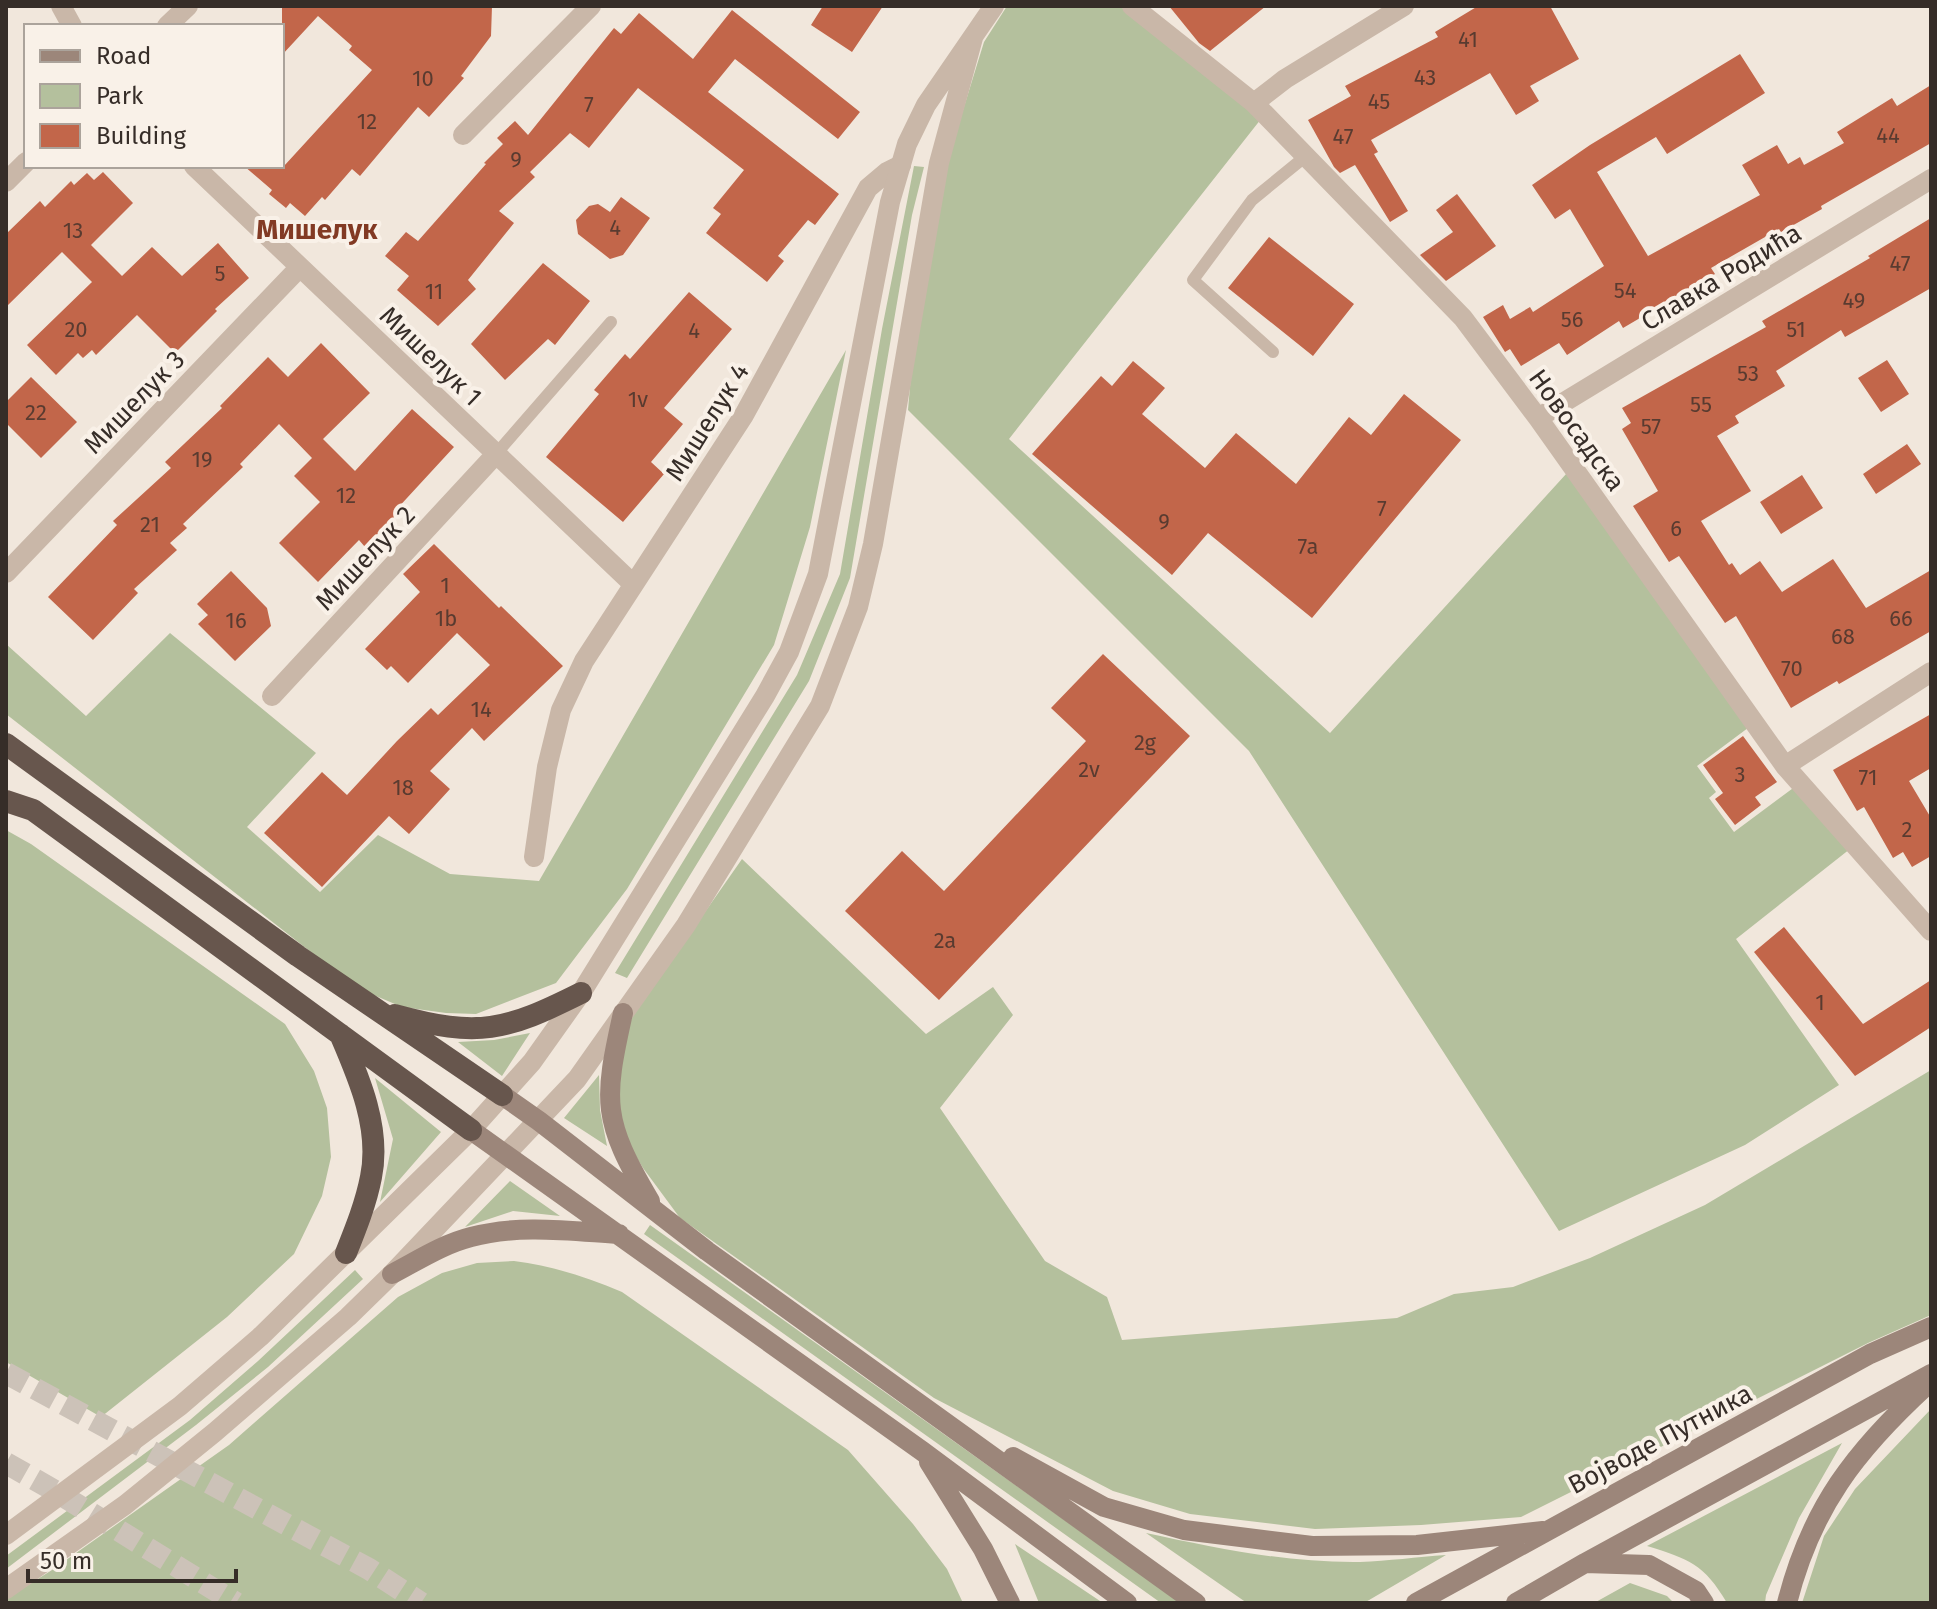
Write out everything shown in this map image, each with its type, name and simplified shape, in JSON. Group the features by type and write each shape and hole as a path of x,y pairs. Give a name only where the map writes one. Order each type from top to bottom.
{"highway":[{"path":"6,744 377,1010 502,1095"},
{"path":"6,801 33,810 471,1130"},
{"path":"377,1010 431,1024 468,1030 486,1029 534,1017 581,993"},
{"path":"340,1033 358,1077 374,1142 372,1174 365,1204 346,1253"}],"main road":[{"path":"623,1013 608,1096 613,1130 628,1164 656,1211"},
{"path":"502,1095 707,1251 1196,1603"},
{"path":"471,1130 922,1451 1127,1603"},
{"path":"392,1274 468,1238 503,1230 547,1229 620,1234"},
{"name":"Војводе Путника","path":"1416,1603 1870,1354 1931,1327"},
{"path":"1516,1603 1931,1374"},
{"path":"1787,1603 1798,1562 1824,1504 1889,1419 1931,1380"},
{"path":"934,1413 1104,1507 1184,1530 1312,1546 1417,1545 1543,1531"},
{"path":"922,1451 983,1549 1010,1603"},
{"path":"1585,1563 1649,1565 1696,1591 1704,1603"}],"street":[{"path":"61,6 71,24"},
{"path":"169,24 188,6"},
{"path":"463,135 591,6"},
{"path":"6,1535 180,1406 260,1337 471,1130 532,1062 581,993 765,696 804,616 818,574 864,324 901,165 926,105 994,6"},
{"name":"Новосадска","path":"1132,6 1254,103 1463,318 1538,418 1785,766 1931,931"},
{"path":"1254,103 1285,79 1404,6"},
{"path":"6,1589 125,1505 348,1317 577,1079 686,925 820,706 858,607 873,544 939,163 973,38"},
{"path":"6,182 24,164"},
{"name":"Мишелук 4","path":"534,857 547,767 561,710 584,661 744,415 868,188 901,165"},
{"name":"Мишелук 1","path":"196,168 633,584"},
{"name":"Славка Родића","path":"1538,418 1931,179"},
{"name":"Мишелук 3","path":"6,573 300,267"},
{"name":"Мишелук 2","path":"272,696 496,454"},
{"path":"1785,766 1931,672"}],"lane":[{"path":"1273,352 1193,280 1252,200 1306,156"},
{"path":"496,454 611,322"},
{"path":"6,791 33,810"}],"green space":[{"path":"1007,6 1120,6 1261,119 1009,439 1330,733 1577,462 1760,719 1697,766 1716,792 1709,798 1734,832 1804,780 1855,845 1736,939 1839,1085 1745,1145 1559,1231 1249,751 908,410 916,316 947,162 984,42"},
{"path":"914,166 924,167 912,215 850,578 809,681 627,978 615,973 797,675 840,574"},
{"path":"846,350 810,527 774,645 627,889 556,983 476,1014 402,1007 357,988 6,714 6,644 86,716 170,633 316,753 247,827 320,892 378,835 450,874 539,881"},
{"path":"6,830 31,844 285,1024 314,1071 327,1108 331,1157 322,1196 294,1254 227,1317 101,1417 6,1362"},
{"path":"742,859 926,1034 993,987 1013,1015 940,1108 1045,1261 1107,1297 1122,1340 1397,1318 1454,1294 1513,1287 1590,1258 1705,1205 1931,1070 1931,1315 1868,1343 1521,1517 1315,1529 1190,1514 1113,1491 934,1398 680,1218 643,1168 621,1131 617,1060 633,1015"},
{"path":"530,1033 502,1076 458,1042 494,1040"},
{"path":"599,1075 600,1110 607,1146 564,1118"},
{"path":"375,1078 441,1132 380,1202 393,1139"},
{"path":"510,1181 560,1216 513,1211 465,1227"},
{"path":"650,1225 1181,1603 1161,1603 644,1234"},
{"path":"514,1261 569,1273 622,1292 848,1450 913,1524 947,1569 963,1603 6,1603 6,1599 229,1445 398,1297 442,1273 477,1263"},
{"path":"355,1270 363,1279 268,1367 6,1569 6,1556 190,1420"},
{"path":"1931,1409 1931,1603 1802,1603 1824,1536 1855,1489"},
{"path":"1842,1443 1799,1518 1765,1603 1727,1603 1703,1571 1685,1559 1647,1546"},
{"path":"1146,1533 1225,1549 1333,1562 1446,1555 1364,1603 1247,1603"},
{"path":"1015,1544 1103,1603 1039,1603"},
{"path":"1630,1583 1667,1596 1674,1603 1594,1603"}],"building":[{"path":"282,6 492,6 491,36 461,76 464,78 429,117 418,107 360,176 352,169 325,200 322,197 305,216 290,203 286,208 269,194 272,190 246,168 284,168 372,70 349,50 352,46 318,16 284,53"},
{"path":"823,6 883,6 852,52 811,25"},
{"path":"1169,6 1266,6 1210,51 1199,43"},
{"path":"1478,6 1550,6 1579,59 1530,86 1539,101 1516,115 1490,73 1371,140 1378,152 1374,154 1408,211 1390,222 1355,165 1340,173 1334,167 1308,120 1351,96 1345,86 1438,37 1435,32"},
{"path":"732,10 860,112 838,139 735,59 708,92 839,194 815,225 808,220 778,256 784,261 767,282 706,233 721,214 713,208 744,170 638,88 589,148 570,133 530,172 535,177 499,211 514,223 468,280 476,289 438,326 397,290 409,276 385,256 406,232 418,241 503,144 497,138 515,121 528,135 614,28 621,34 639,13 693,59"},
{"path":"1740,54 1765,93 1667,154 1656,137 1597,172 1648,256 1760,195 1742,165 1777,145 1788,164 1800,157 1804,165 1844,143 1837,132 1892,98 1897,106 1931,85 1931,143 1821,206 1822,209 1781,232 1779,229 1711,268 1715,274 1623,328 1619,321 1567,355 1559,343 1521,366 1510,349 1505,352 1483,317 1503,305 1510,319 1530,307 1533,312 1604,266 1570,209 1555,219 1532,185 1590,145"},
{"path":"103,172 133,203 91,245 122,276 152,247 182,276 218,243 249,278 215,309 217,311 175,353 137,315 96,355 92,350 83,358 78,353 56,375 27,345 92,282 62,252 6,307 6,234 40,201 45,207 71,181 74,185 87,173 94,180"},
{"path":"1457,194 1496,246 1446,281 1420,255 1453,232 1436,210"},
{"path":"621,197 650,218 623,255 610,259 578,234 576,220 589,206 598,204 610,212"},
{"path":"1931,218 1931,288 1845,337 1841,330 1776,371 1785,386 1735,416 1739,423 1717,436 1751,491 1701,521 1729,565 1732,563 1740,575 1760,561 1782,592 1833,559 1866,608 1931,570 1931,631 1791,708 1736,616 1725,623 1679,556 1669,562 1633,506 1658,491 1622,429 1631,423 1622,408 1766,327 1762,321 1870,258 1868,256"},
{"path":"1269,237 1354,304 1313,356 1228,288"},
{"path":"543,263 590,301 555,345 548,339 505,380 471,344"},
{"path":"689,292 732,329 664,408 683,424 651,462 664,474 623,522 546,457 599,394 594,390 625,354 630,359"},
{"path":"321,343 370,393 323,439 355,471 412,409 454,447 365,547 359,540 318,582 279,543 320,502 294,476 312,458 279,424 240,464 243,467 183,524 187,528 170,543 177,550 134,589 138,593 93,640 48,597 117,525 113,521 171,468 165,462 222,408 220,406 268,357 288,377"},
{"path":"1887,360 1909,394 1881,412 1858,378"},
{"path":"1133,361 1165,388 1142,414 1205,468 1236,433 1296,484 1349,417 1371,435 1404,394 1461,440 1312,618 1208,533 1172,575 1032,454 1101,376 1112,386"},
{"path":"31,377 77,422 41,458 6,423 6,402"},
{"path":"1907,444 1921,464 1876,494 1863,474"},
{"path":"1802,475 1823,508 1781,534 1760,502"},
{"path":"434,544 563,666 484,741 472,728 430,771 450,789 409,834 389,816 322,887 264,833 322,772 347,795 431,708 438,715 490,665 457,633 408,683 391,666 387,670 365,649 420,592 403,574"},
{"path":"231,571 267,608 271,626 235,661 198,624 208,615 197,604"},
{"path":"1103,654 1190,736 939,1000 845,911 902,851 944,891 1086,741 1051,708"},
{"path":"1931,714 1931,768 1909,781 1931,818 1931,856 1912,867 1903,852 1893,858 1864,807 1857,811 1833,770"},
{"path":"1743,736 1777,782 1755,797 1761,805 1735,825 1715,799 1723,793 1703,765"},
{"path":"1784,927 1863,1024 1931,980 1931,1027 1855,1076 1754,952"}],"tunnel":[{"path":"6,1373 369,1569 421,1603"},
{"path":"6,1463 236,1603"}],"district":[{"name":"Мишелук","path":"317,229"}]}
